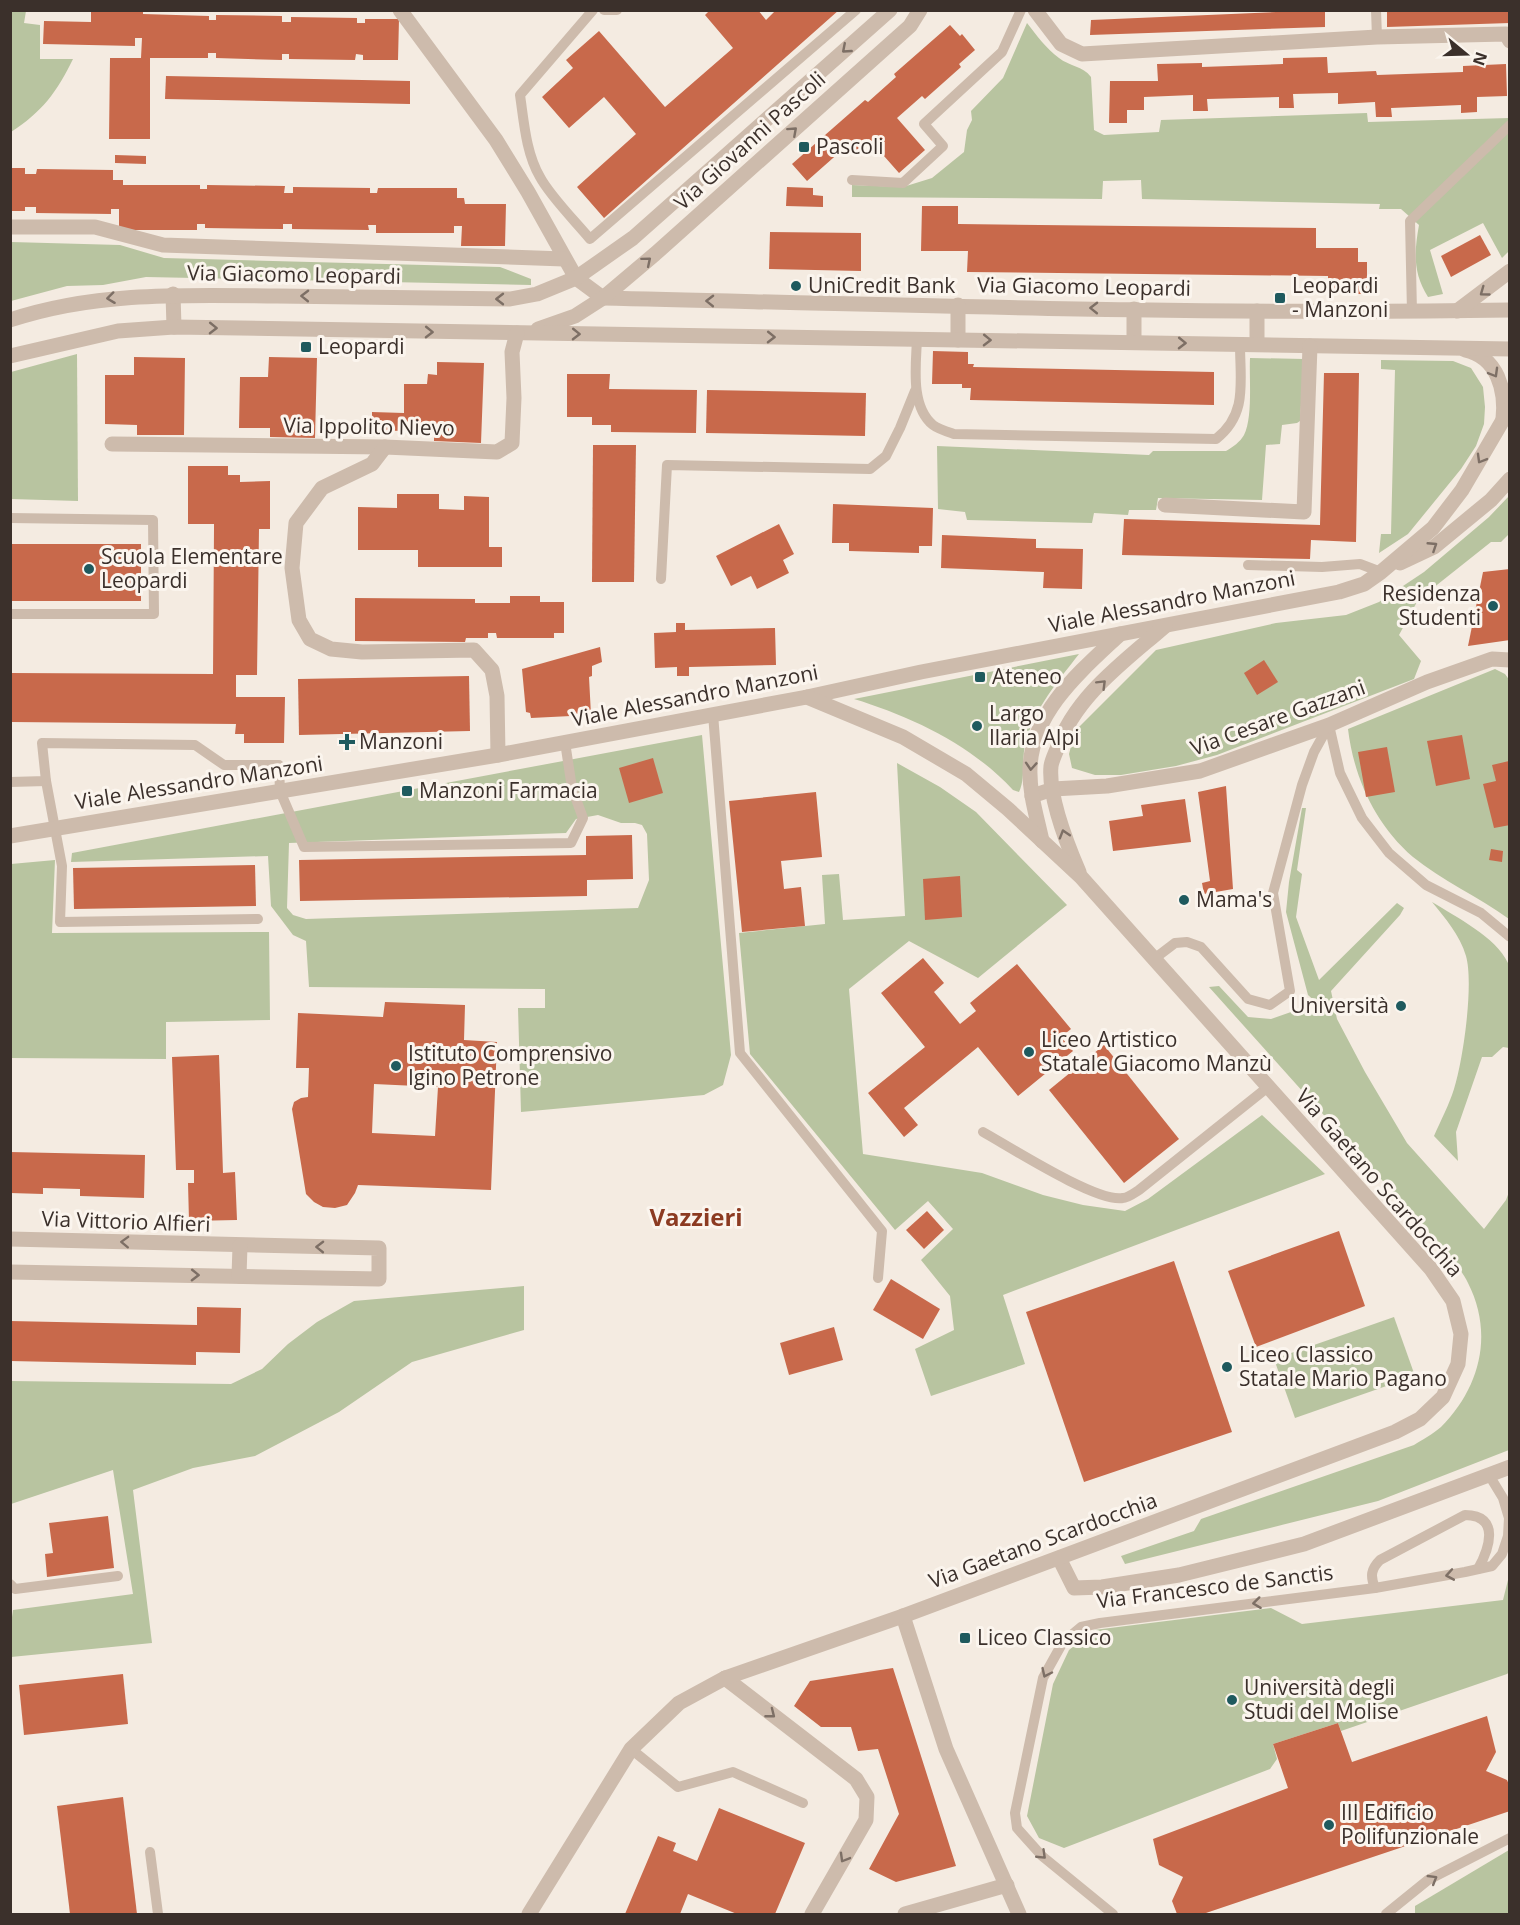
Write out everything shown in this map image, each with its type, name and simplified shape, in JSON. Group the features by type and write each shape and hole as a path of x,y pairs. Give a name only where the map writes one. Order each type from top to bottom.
{"street":[{"path":"400,10 496,140 576,278 603,298 575,316 544,328 517,333"},
{"name":"Via Giovanni Pascoli","path":"576,278 633,238 890,10"},
{"name":"Via Giovanni Pascoli","path":"603,298 910,26 920,10"},
{"path":"1035,10 1061,44 1082,54 1377,37 1506,34 1509,40"},
{"name":"Via Giacomo Leopardi","path":"10,227 95,227 163,246 564,259"},
{"path":"1457,311 1509,271"},
{"name":"Via Giacomo Leopardi","path":"10,320 64,305 115,297 173,294 510,299 537,294 576,278"},
{"path":"173,294 174,327"},
{"name":"Via Giacomo Leopardi","path":"603,298 1257,311 1509,310"},
{"path":"958,306 958,340"},
{"path":"1134,309 1134,342"},
{"path":"1257,311 1257,344"},
{"path":"10,356 117,331 174,327 1509,349"},
{"name":"Via Ippolito Nievo","path":"112,444 385,447 497,452 512,443 514,398 512,352 517,333"},
{"path":"1165,505 1304,512 1310,346"},
{"name":"Viale Alessandro Manzoni","path":"10,836 498,755 807,697 921,672 1339,592 1364,584 1433,528 1462,490 1506,414 1505,400 1495,372 1474,352 1457,348"},
{"path":"385,447 372,464 322,489 296,523 292,568 299,620 310,639 331,650 362,652 474,650 492,670 497,696 498,755"},
{"name":"Viale Alessandro Manzoni","path":"1381,572 1434,547 1491,500 1509,479"},
{"name":"Via Gaetano Scardocchia","path":"1081,878 1063,836 1053,789 1051,766 1061,736 1077,710 1109,676 1166,625"},
{"path":"1042,841 1032,796 1030,767 1034,741 1046,714 1063,692 1120,634"},
{"name":"Via Cesare Gazzani","path":"1032,796 1053,789 1107,786 1200,771 1329,725 1427,682 1492,659 1509,660"},
{"name":"Via Gaetano Scardocchia","path":"529,1914 631,1749 679,1703 725,1678 903,1616 1395,1432 1420,1419 1443,1397 1458,1364 1461,1334 1453,1301 1431,1269 1081,878 988,790 966,774 903,737 807,697"},
{"name":"Via Vittorio Alfieri","path":"10,1239 379,1248 379,1279 10,1272"},
{"name":"Via Vittorio Alfieri","path":"239,1276 240,1246"},
{"name":"Via Francesco de Sanctis","path":"1059,1558 1074,1588 1102,1587 1179,1575 1304,1544 1509,1467"},
{"path":"903,1616 946,1749 1019,1914"},
{"path":"725,1678 856,1779 867,1797 866,1820 812,1914"},
{"path":"904,1914 1007,1885"}],"lane":[{"path":"593,10 520,95 527,139 540,179 590,239 856,10"},
{"path":"604,10 616,10"},
{"path":"852,180 903,183 943,146 924,124 1002,52 1021,10"},
{"path":"1376,10 1377,37"},
{"path":"1412,312 1410,220 1509,126"},
{"path":"661,579 666,465 870,469 886,456 915,391 917,339"},
{"path":"915,391 921,408 933,425 954,434 1216,439 1229,429 1239,408 1240,344"},
{"path":"10,518 153,520 154,614 10,614"},
{"path":"1248,565 1322,567 1360,564 1381,572"},
{"path":"713,714 740,1053 882,1231 878,1278"},
{"path":"1329,725 1340,773 1362,818 1389,853 1426,885 1481,913 1509,937"},
{"path":"1154,959 1175,943 1187,942 1201,947 1248,999 1270,1005 1290,991 1273,893 1302,785 1314,752 1329,725"},
{"path":"258,919 60,922 62,866 46,781 42,743 195,746 224,765 279,765 280,790 304,847 571,843 583,818 572,788 565,742"},
{"path":"10,782 46,781"},
{"path":"984,1132 1082,1188 1103,1197 1123,1198 1139,1190 1268,1087"},
{"name":"Via Francesco de Sanctis","path":"1113,1914 1042,1856 1017,1828 1016,1814 1043,1678 1063,1642 1081,1627 1100,1623 1375,1588 1492,1566 1502,1554 1508,1536 1509,1518 1503,1498 1489,1475"},
{"path":"1375,1588 1371,1579 1372,1572 1380,1560 1466,1515 1474,1515 1488,1526 1486,1554 1478,1569"},
{"path":"10,1584 15,1589 118,1576"},
{"path":"631,1749 678,1787 734,1772 803,1803"},
{"path":"1386,1914 1428,1880 1509,1838"},
{"path":"150,1852 158,1914"}],"green space":[{"path":"11,10 26,11 24,23 40,25 40,59 73,59 48,100 32,117 11,132"},
{"path":"1027,23 1054,54 1091,77 1094,130 1104,135 1159,132 1161,120 1367,113 1368,122 1509,118 1509,251 1502,258 1483,223 1430,250 1443,294 1428,297 1417,271 1416,245 1419,225 1401,209 1379,209 1380,204 1142,199 1141,180 1103,181 1102,199 852,197 852,185 903,187 932,178 964,152 967,130 972,120 971,111 1003,78"},
{"path":"11,242 120,245 164,258 500,267 531,279 531,285 146,277 103,285 67,286 11,301"},
{"path":"77,354 78,501 11,499 11,372"},
{"path":"1250,358 1304,359 1300,421 1282,425 1280,444 1266,445 1262,500 1158,498 1156,510 1129,510 1128,515 1094,513 1092,523 967,520 965,512 938,509 937,446 1149,455 1153,451 1226,451 1240,440 1247,427 1250,408"},
{"path":"1381,360 1453,361 1471,368 1483,387 1485,407 1484,424 1476,446 1461,469 1408,534 1379,553 1381,534 1391,534 1395,370 1381,369"},
{"path":"1509,496 1509,534 1501,542 1491,542 1418,600 1399,635 1421,661 1414,679 1217,755 1176,766 1121,775 1095,775 1072,768 1069,754 1075,731 1156,650 1276,623 1346,615 1379,602 1424,572 1489,517"},
{"name":"Largo Ilaria Alpi","path":"1079,654 1048,695 1035,717 1025,747 1019,792 1013,790 979,759 939,734 897,714 854,699"},
{"path":"1495,669 1505,674 1510,681 1509,919 1413,857 1388,830 1368,799 1361,782 1348,729"},
{"path":"702,735 731,1055 723,1085 704,1095 521,1112 518,1008 545,1008 545,989 309,987 306,941 293,935 271,906 268,856 71,862 72,853","holes":["598,815 621,823 642,825 647,834 649,880 638,908 306,919 293,915 287,908 289,843 566,833 576,819"]},
{"path":"897,763 940,787 976,812 1067,905 978,978 909,941 849,989 863,1154 982,1173 1043,1195 1083,1205 1125,1211 1148,1199 1262,1115 1325,1174 1003,1295 1025,1364 931,1396 915,1349 954,1330 950,1296 921,1260 953,1229 928,1201 895,1230 750,1054 739,933 825,924 822,875 839,874 843,920 905,916"},
{"path":"1302,808 1306,808 1297,870 1302,874 1296,917 1319,980 1397,903 1404,908 1331,991 1337,1019 1365,1072 1407,1143 1484,1229 1506,1200 1509,1192 1509,1450 1378,1501 1125,1564 1121,1556 1194,1531 1201,1519 1414,1445 1438,1430 1454,1412 1474,1378 1479,1360 1481,1341 1476,1302 1466,1280 1450,1256 1209,987 1219,986 1248,1017 1271,1019 1291,1012 1318,1013 1319,1005 1308,995 1286,912"},
{"path":"55,860 52,933 269,932 270,1020 166,1022 166,1059 11,1058 11,864"},
{"path":"1432,902 1485,936 1502,954 1510,969 1509,1048 1503,1047 1492,1057 1482,1057 1456,1132 1458,1161 1434,1136 1452,1095 1461,1060 1468,1003 1468,969 1460,941"},
{"path":"524,1286 524,1330 412,1362 339,1412 255,1456 193,1468 133,1490 152,1643 11,1657 13,1610 133,1594 113,1470 11,1504 11,1381 231,1384 262,1369 288,1344 317,1322 354,1301"},
{"path":"1394,1317 1415,1376 1295,1418 1274,1359"},
{"path":"1509,1576 1510,1671 1507,1674 1341,1731 1338,1723 1273,1744 1277,1759 1270,1769 1064,1848 1039,1838 1027,1816 1053,1684 1069,1650 1094,1630 1271,1608 1302,1624 1503,1600"},
{"path":"1509,1850 1509,1914 1415,1914 1415,1906"}],"building":[{"path":"91,10 143,10 143,14 209,16 209,20 216,20 216,15 282,16 282,22 291,22 291,17 357,18 357,23 365,23 365,19 399,19 398,60 363,60 363,55 356,54 355,60 289,59 289,54 282,54 282,60 216,58 216,53 208,53 208,58 150,58 150,139 109,139 110,58 141,58 142,38 135,38 135,46 43,44 44,21 91,22"},
{"path":"710,10 758,10 766,20 776,10 839,10 604,218 577,187 636,134 604,97 569,128 542,97 573,68 566,60 599,31 665,107 733,48 705,15"},
{"path":"1325,10 1325,27 1090,35 1091,20"},
{"path":"1510,10 1510,23 1387,27 1387,11"},
{"path":"950,25 960,36 962,34 975,50 959,64 961,67 925,99 922,96 897,118 925,150 899,173 869,139 856,151 850,143 807,181 792,164 865,100 868,102 896,77 894,74"},
{"path":"1327,57 1328,73 1376,71 1377,75 1463,72 1463,66 1506,64 1507,96 1477,97 1477,112 1461,113 1461,105 1391,108 1392,117 1376,117 1375,102 1338,104 1338,93 1293,94 1294,108 1279,108 1279,97 1207,99 1208,111 1193,111 1193,95 1144,97 1144,110 1127,110 1127,123 1109,123 1110,81 1158,81 1157,64 1202,63 1202,67 1283,64 1283,58"},
{"path":"166,76 410,81 410,104 165,99"},
{"path":"115,155 146,156 146,164 115,163"},
{"path":"10,168 25,168 25,174 36,174 37,169 113,170 113,180 123,180 123,185 200,185 200,189 207,189 207,185 285,186 284,193 293,193 293,187 370,188 370,193 377,193 378,188 457,188 457,198 464,198 465,204 506,204 505,246 461,246 462,226 454,226 454,233 376,233 376,225 368,225 369,230 292,229 292,224 283,224 283,229 205,228 205,224 197,224 197,230 119,230 119,209 111,209 111,214 36,213 36,207 25,207 25,211 10,211"},
{"path":"787,187 813,188 813,195 823,196 823,207 786,206"},
{"path":"922,206 958,206 958,224 1316,228 1316,248 1358,248 1358,262 1367,262 1367,294 1328,294 1328,276 967,272 968,251 921,251"},
{"path":"770,232 861,233 861,271 769,269"},
{"path":"1480,235 1491,255 1451,277 1441,256"},
{"path":"933,351 968,352 968,364 974,364 973,367 1214,372 1214,405 970,400 971,388 962,388 962,384 932,384"},
{"path":"134,357 185,358 184,435 137,435 137,425 105,424 105,375 134,375"},
{"path":"269,357 317,358 315,438 270,437 270,428 239,428 240,377 268,377"},
{"path":"437,362 484,363 481,443 434,441 434,432 372,430 372,412 404,413 404,384 427,384 428,374 437,375"},
{"path":"1324,373 1359,373 1356,542 1311,540 1310,559 1122,555 1124,519 1320,525"},
{"path":"567,374 610,374 609,389 697,390 696,433 611,432 611,425 592,425 592,417 567,417"},
{"path":"707,390 866,393 865,436 706,433"},
{"path":"593,445 636,445 634,582 592,582"},
{"path":"188,466 228,466 228,475 240,475 240,482 270,481 270,529 259,529 257,675 236,675 236,697 285,697 284,743 244,743 244,734 235,734 236,724 10,722 10,673 213,674 214,524 188,524"},
{"path":"397,494 439,494 439,509 464,510 464,496 489,497 489,547 502,547 502,567 418,567 418,550 358,550 358,507 397,508"},
{"path":"833,504 933,508 932,546 919,546 919,553 849,551 849,543 832,543"},
{"path":"779,524 794,554 783,560 789,573 757,589 751,576 731,586 716,556"},
{"path":"942,535 1036,539 1036,548 1083,549 1082,589 1043,588 1044,572 941,568"},
{"path":"10,544 141,544 141,601 10,601"},
{"name":"Residenza Studenti","path":"1510,569 1510,640 1468,646 1483,572"},
{"path":"510,596 540,596 540,602 564,602 564,633 554,633 554,638 497,638 496,633 488,633 488,638 466,638 465,642 355,641 355,598 475,599 475,603 510,603"},
{"path":"676,623 685,623 685,630 775,628 776,665 689,667 689,676 677,676 677,667 655,668 654,633 676,632"},
{"path":"600,647 602,662 592,666 592,676 589,677 591,715 531,718 530,713 526,712 522,669"},
{"path":"1264,660 1278,682 1257,695 1244,673"},
{"path":"469,676 470,731 299,735 298,679"},
{"path":"1462,735 1470,779 1436,786 1427,741"},
{"path":"1387,747 1395,792 1366,797 1358,752"},
{"path":"653,758 663,793 629,803 619,768"},
{"path":"1509,761 1510,825 1494,828 1483,784 1496,781 1492,765"},
{"path":"1226,786 1233,889 1204,894 1202,883 1210,881 1198,792"},
{"path":"816,792 822,857 781,861 784,889 801,887 805,926 742,932 729,801"},
{"path":"1185,799 1191,842 1113,851 1109,821 1143,816 1141,805"},
{"path":"632,835 633,879 587,880 587,896 300,901 299,860 586,855 586,836"},
{"path":"1491,849 1503,851 1502,862 1489,860"},
{"path":"255,865 256,906 74,909 73,868"},
{"path":"960,876 962,917 925,920 923,879"},
{"path":"923,958 944,983 934,992 960,1024 976,1011 970,1003 1017,964 1071,1029 1061,1037 1073,1051 1018,1096 978,1047 904,1108 918,1125 904,1137 868,1093 925,1047 881,993"},
{"path":"385,1002 465,1005 464,1040 497,1042 491,1190 358,1185 347,1205 335,1208 323,1207 306,1194 292,1109 294,1102 308,1097 309,1068 296,1068 298,1013 383,1017","holes":["374,1084 438,1087 435,1136 372,1133"]},
{"path":"1104,1045 1179,1139 1124,1183 1049,1090"},
{"path":"219,1055 223,1173 235,1172 237,1220 189,1221 188,1183 194,1183 194,1170 176,1170 172,1057"},
{"path":"10,1152 145,1155 144,1198 80,1196 80,1189 43,1188 43,1194 10,1193"},
{"path":"927,1211 944,1230 924,1249 906,1230"},
{"path":"1339,1231 1365,1306 1256,1347 1228,1271"},
{"path":"1174,1261 1232,1432 1084,1482 1026,1312"},
{"path":"891,1279 940,1309 923,1339 873,1310"},
{"path":"197,1307 241,1308 240,1353 196,1352 196,1365 10,1361 10,1321 197,1325"},
{"path":"834,1327 843,1360 789,1375 780,1343"},
{"path":"108,1516 114,1568 47,1577 45,1554 53,1553 49,1523"},
{"path":"893,1668 956,1866 896,1882 869,1869 899,1814 878,1749 858,1751 851,1727 821,1727 794,1706 810,1681"},
{"path":"123,1674 128,1724 24,1735 19,1685"},
{"name":"III Edificio Polifunzionale","path":"1487,1716 1496,1752 1486,1771 1507,1780 1510,1787 1510,1811 1203,1914 1177,1914 1172,1901 1183,1877 1159,1865 1153,1839 1288,1788 1273,1744 1338,1723 1352,1762"},
{"path":"123,1797 137,1914 70,1914 57,1806"},
{"path":"719,1808 805,1843 775,1914 737,1914 688,1894 680,1914 625,1914 658,1836 676,1843 673,1851 697,1861"}],"place":[{"name":"Pascoli","path":"804,147"},
{"name":"UniCredit Bank","path":"796,286"},
{"name":"Leopardi - Manzoni","path":"1280,298"},
{"name":"Leopardi","path":"306,347"},
{"name":"Scuola Elementare Leopardi","path":"89,569"},
{"name":"Residenza Studenti","path":"1493,606"},
{"name":"Ateneo","path":"980,677"},
{"name":"Largo Ilaria Alpi","path":"977,726"},
{"name":"Manzoni","path":"347,742"},
{"name":"Manzoni Farmacia","path":"407,791"},
{"name":"Mama's","path":"1184,900"},
{"name":"Università","path":"1401,1006"},
{"name":"Liceo Artistico Statale Giacomo Manzù","path":"1029,1052"},
{"name":"Istituto Comprensivo Igino Petrone","path":"396,1066"},
{"name":"Liceo Classico Statale Mario Pagano","path":"1227,1367"},
{"name":"Liceo Classico","path":"965,1638"},
{"name":"Università degli Studi del Molise","path":"1232,1700"},
{"name":"III Edificio Polifunzionale","path":"1329,1825"}],"district":[{"name":"Vazzieri","path":"696,1218"}]}
